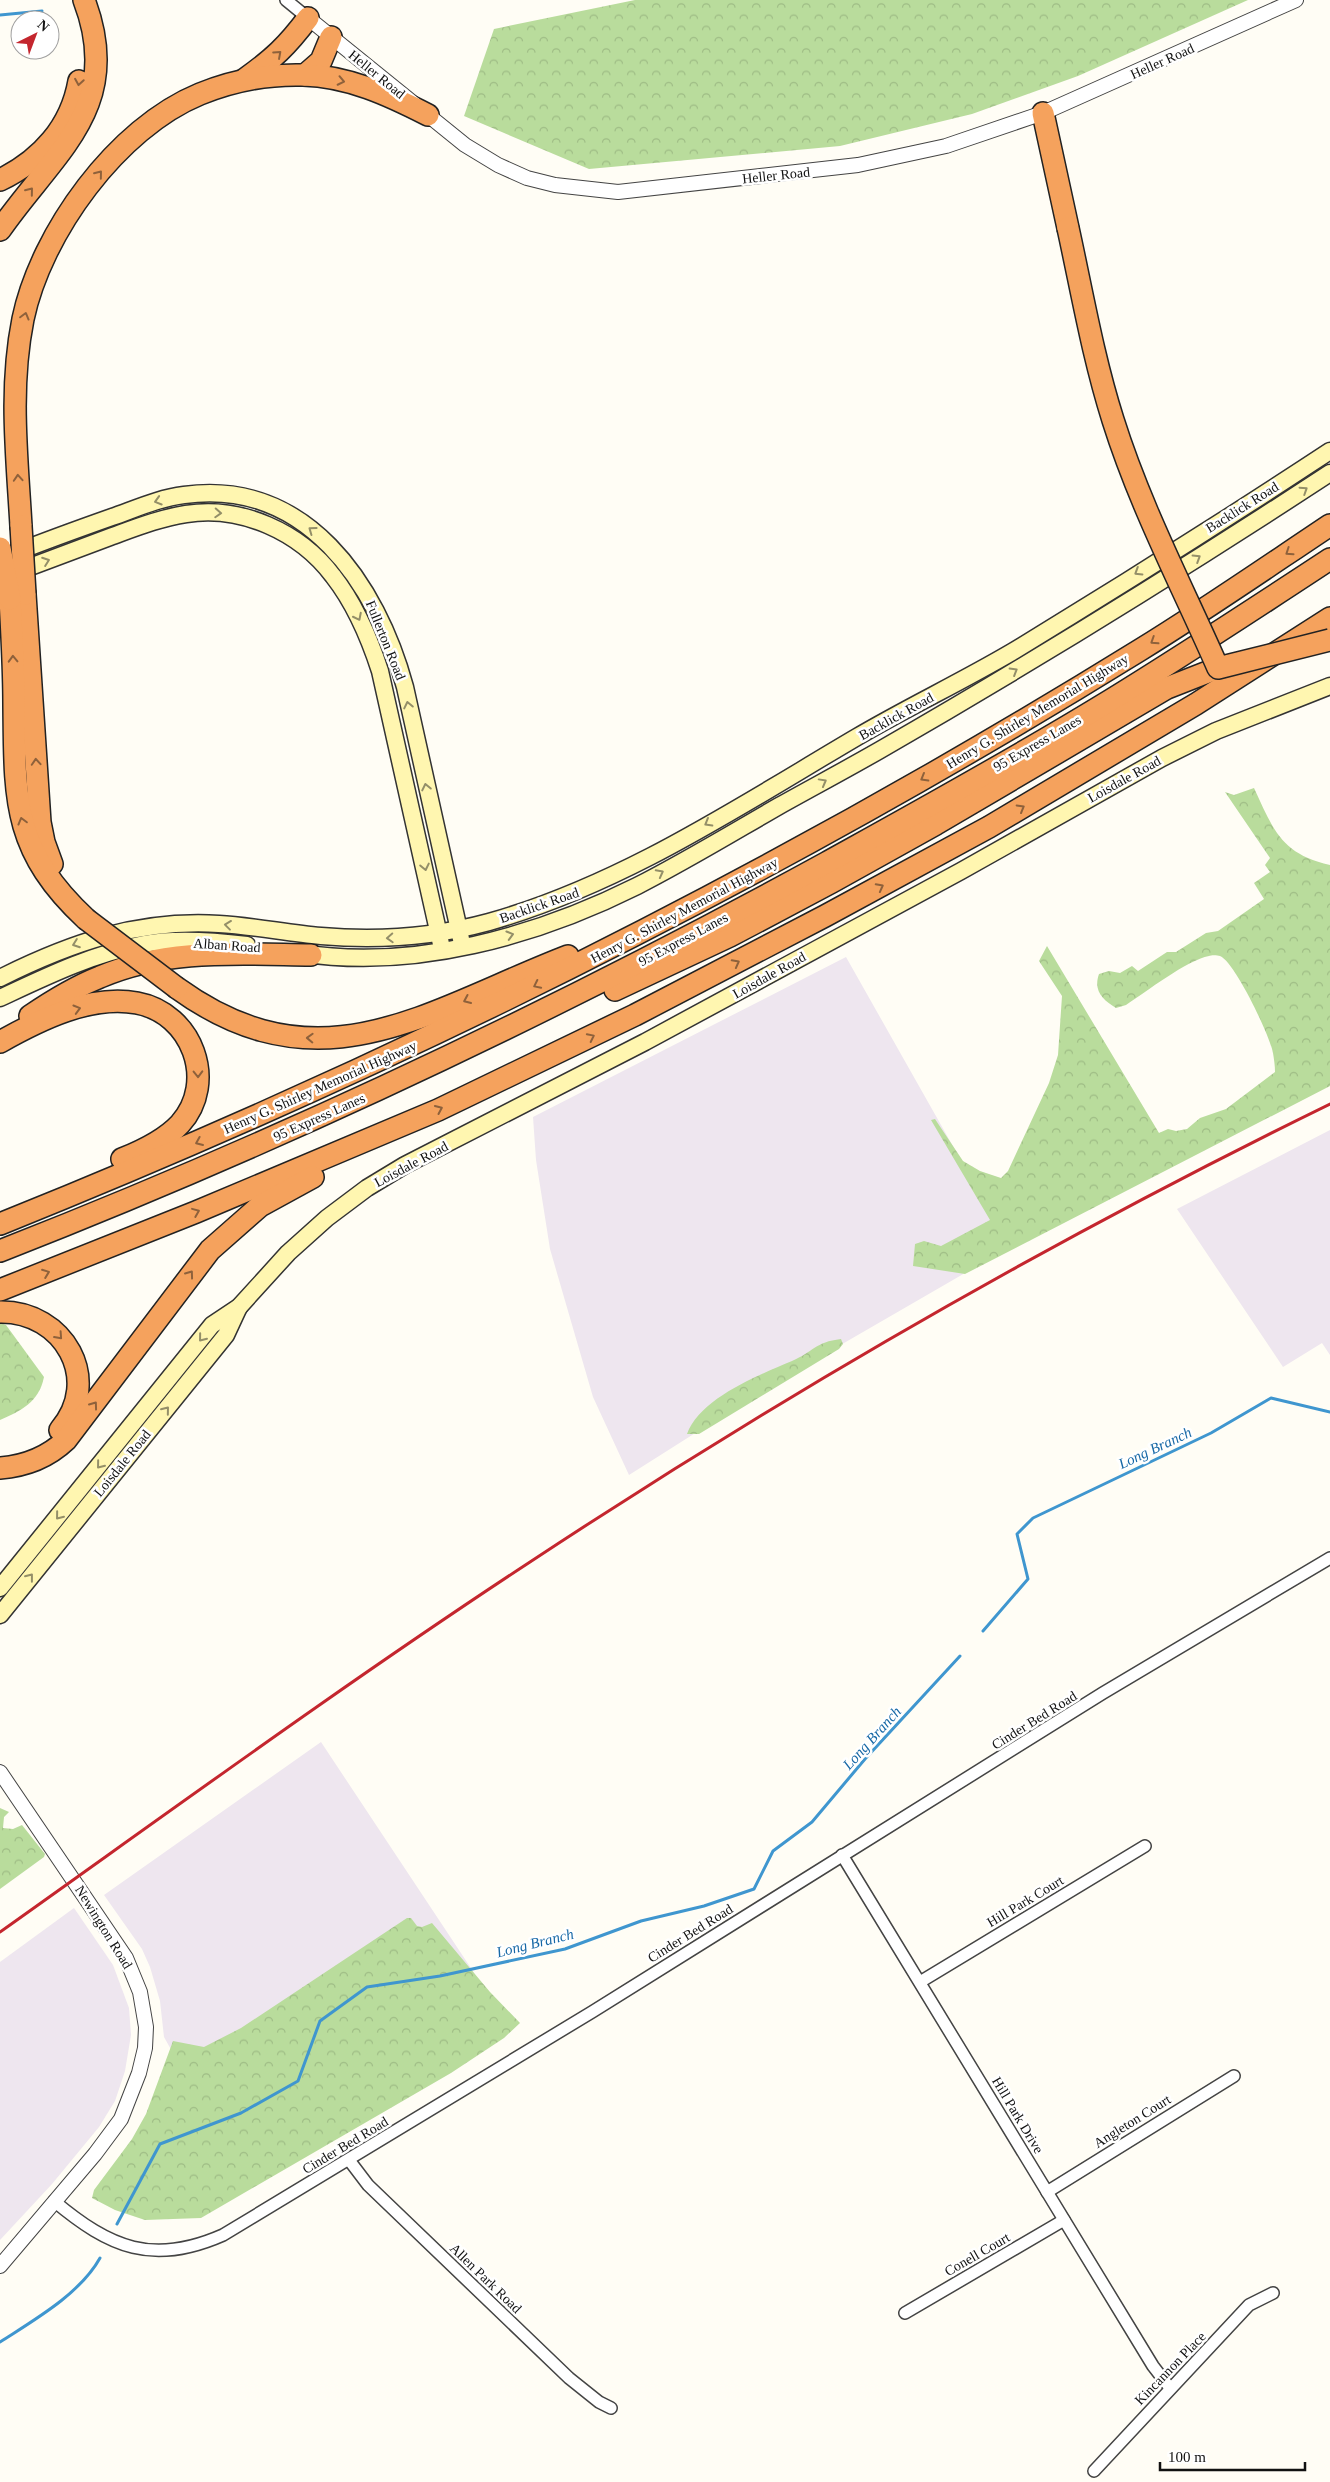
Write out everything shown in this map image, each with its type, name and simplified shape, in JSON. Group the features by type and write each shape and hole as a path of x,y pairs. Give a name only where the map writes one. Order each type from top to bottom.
{"highway":[{"path":"0,180 19,170 45,149 62,127 73,102 81,56 79,33 69,0"},
{"path":"0,230 64,150 84,118 91,96 96,63 93,29 84,0"},
{"path":"240,82 276,57 308,18"},
{"path":"305,75 321,61 331,37"},
{"path":"428,115 389,95 364,86 305,75 281,75 240,82 198,95 135,135 104,167 71,208 53,241 38,273 24,317 17,358 14,392 14,434 21,526 18,596 42,832 47,850 58,876 90,918 177,988 220,1015 256,1030 295,1038 352,1036 437,1013 536,968 674,916"},
{"path":"1043,113 1100,372 1113,420 1149,516 1218,668"},
{"name":"Henry G. Shirley Memorial Highway","path":"9,1220 222,1132 356,1072 499,1004 674,916 810,844 1038,712 1141,649 1330,525"},
{"path":"0,548 18,596"},
{"name":"95 Express Lanes","path":"0,1251 197,1170 443,1060 603,981 923,809 1100,707 1330,559"},
{"path":"0,1290 204,1209 438,1110 591,1037 898,877 1134,741 1330,618"},
{"path":"443,1060 587,1004 730,936 936,824 1167,688 1218,668 1330,640"},
{"path":"0,1040 24,1019 75,988 100,976 141,963 205,954 311,955"},
{"path":"0,1040 32,1024 58,1015 98,1004 128,1002 154,1008 177,1024 192,1044 198,1068 198,1089 193,1104 176,1128 136,1154 75,1179 9,1220"},
{"path":"0,1468 36,1461 52,1452 66,1440 198,1263 238,1223 270,1199 334,1168 394,1128"},
{"path":"0,1312 32,1317 54,1331 70,1352 78,1378 75,1405 67,1422 55,1436 31,1450 0,1457"}],"main road":[{"name":"Backlick Road","path":"438,933 506,917 569,895 667,849 865,732 1012,652 1330,451"},
{"name":"Backlick Road","path":"463,946 517,934 554,921 635,887 696,854 1023,666 1330,473"},
{"name":"Fullerton Road","path":"0,558 158,501 198,493 224,494 249,498 289,515 321,536 338,553 364,588 385,630 396,658 405,687 463,946"},
{"name":"Fullerton Road","path":"0,578 141,526 189,513 224,513 248,518 280,532 305,548 327,569 345,594 364,629 380,671 442,950"},
{"name":"Loisdale Road","path":"0,1588 212,1325 239,1307 306,1236 387,1175 661,1034 961,871 1162,758 1216,731 1330,686"},
{"name":"Alban Road","path":"0,978 48,954 87,940 128,929 164,925 216,924 316,935 368,938 409,937 438,933"},
{"name":"Alban Road","path":"0,998 88,958 145,944 190,941 238,944 311,955 375,957 463,946"},
{"name":"Loisdale Road","path":"0,1615 226,1335 239,1307"}],"street":[{"name":"Heller Road","path":"286,0 465,145 498,165 528,178 586,190 618,192 818,170 885,160 946,146 1043,113 1296,0"},
{"name":"Cinder Bed Road","path":"54,2200 73,2217 104,2236 145,2250 174,2251 190,2248 238,2227 592,2012 1103,1694 1330,1558"},
{"name":"Newington Road","path":"0,1772 126,1958 137,1981 146,2027 145,2048 130,2100 109,2136 0,2266"},
{"name":"Hill Park Court","path":"920,1982 1145,1846"},
{"name":"Hill Park Drive","path":"842,1855 1153,2366 1170,2388"},
{"name":"Angleton Court","path":"1047,2192 1234,2076"},
{"name":"Allen Park Road","path":"349,2160 368,2185 569,2378 595,2399 611,2408"},
{"name":"Conell Court","path":"905,2313 1064,2220"},
{"name":"Kincannon Place","path":"1094,2471 1249,2305 1273,2293"}],"shaded area":[{"path":"846,957 1010,1247 768,1387 629,1475 593,1397 550,1249 536,1160 533,1117"},
{"path":"1330,1130 1330,1355 1322,1343 1283,1367 1177,1209"},
{"path":"321,1742 508,2024 246,2184 164,2037 160,2001 150,1967 142,1949 104,1895"},
{"path":"74,1908 113,1965 129,2008 131,2035 125,2071 115,2101 99,2127 52,2184 0,2240 0,1962"}],"green space":[{"path":"635,0 1248,0 1078,76 972,114 840,146 589,169 464,116 494,29"},
{"path":"1254,788 1273,827 1289,847 1313,860 1330,865 1330,1086 965,1274 913,1266 915,1244 924,1241 941,1246 990,1220 931,1120 935,1119 963,1161 980,1171 1001,1178 1008,1171 1049,1083 1058,1055 1062,996 1039,961 1047,946 1159,1133 1168,1129 1176,1131 1187,1129 1200,1118 1226,1109 1275,1072 1273,1053 1259,1016 1234,971 1220,956 1210,956 1190,964 1126,1005 1116,1008 1103,998 1097,985 1099,974 1109,971 1120,973 1132,966 1138,971 1167,952 1176,952 1206,933 1218,931 1264,899 1254,883 1270,872 1265,865 1270,858 1225,792 1234,795"},
{"path":"0,1323 6,1325 44,1377 38,1393 28,1404 0,1420"},
{"path":"841,1339 843,1344 839,1349 699,1434 687,1434 694,1421 704,1409 732,1389 799,1358 825,1342"},
{"path":"0,1808 9,1812 4,1817 3,1828 13,1829 22,1825 45,1854 44,1857 0,1889"},
{"path":"407,1918 411,1918 417,1926 422,1927 432,1923 490,1992 520,2023 504,2038 451,2073 201,2218 145,2220 115,2210 92,2198 94,2190 132,2139 146,2114 173,2041 204,2047 241,2028"}],"waterway":[{"path":"0,15 10,14"},
{"name":"Long Branch","path":"983,1631 1028,1579 1017,1534 1033,1518 1211,1433 1271,1398 1330,1412"},
{"name":"Long Branch","path":"117,2224 160,2144 241,2113 298,2081 320,2021 367,1987 440,1976 565,1949 641,1921 704,1906 754,1889 773,1851 812,1822 865,1759 960,1656"},
{"name":"Long Branch","path":"0,2342 69,2295 100,2258"}],"railway":[{"path":"0,1932 396,1652 530,1562 724,1438 922,1320 1023,1264 1125,1209 1330,1104"}]}
